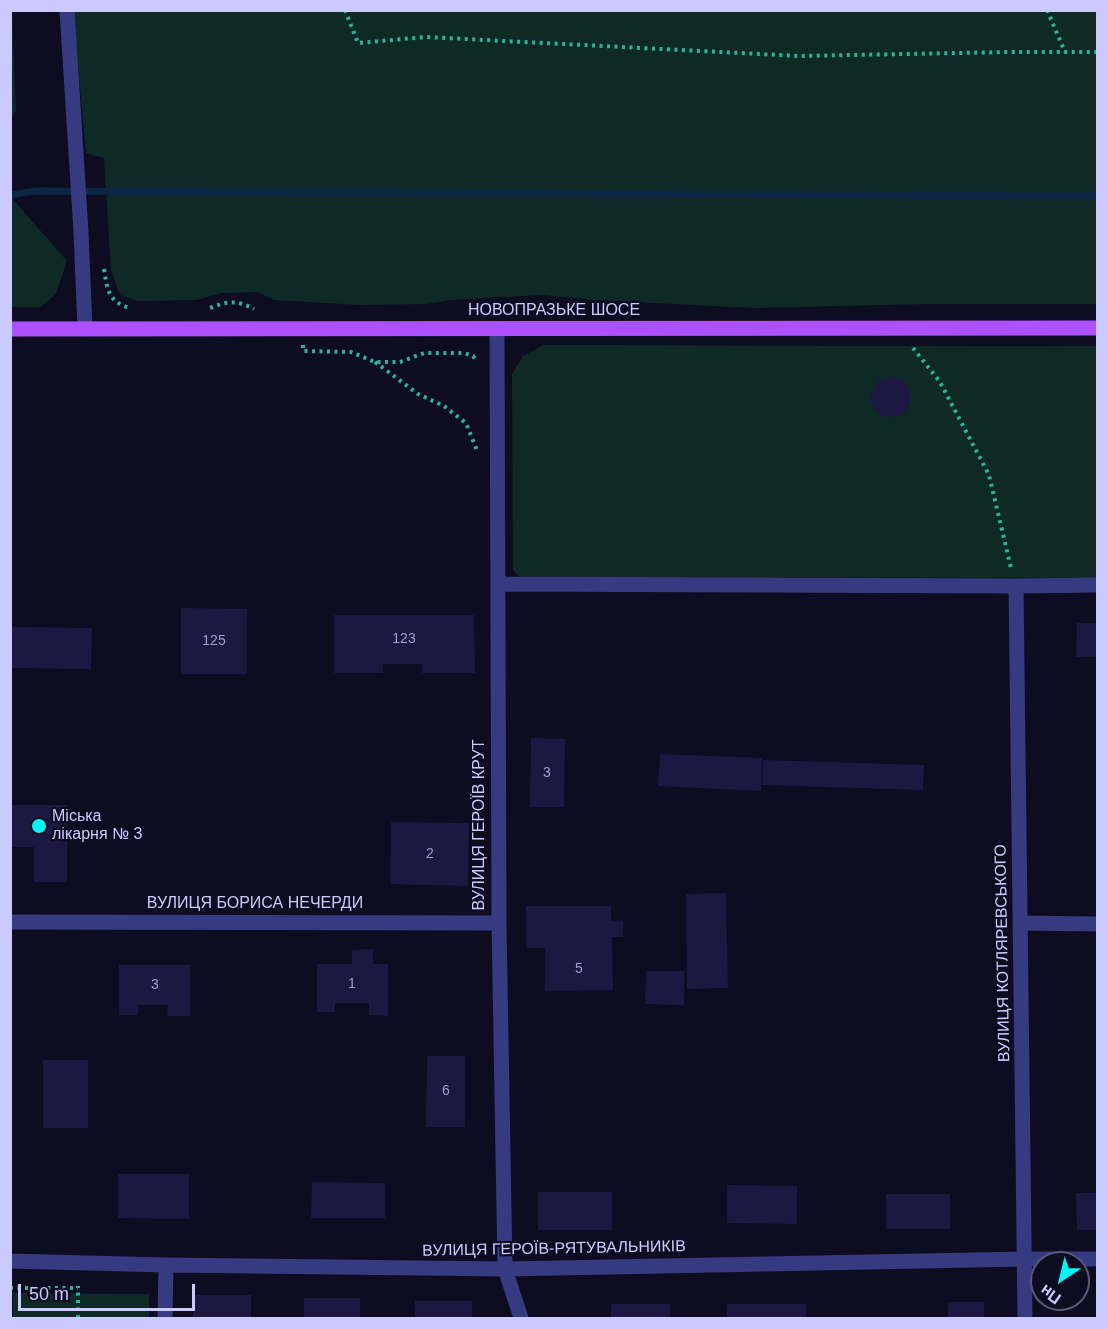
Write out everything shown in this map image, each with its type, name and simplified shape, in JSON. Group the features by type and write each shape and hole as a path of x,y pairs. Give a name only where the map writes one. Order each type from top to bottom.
{"main road":[{"name":"НОВОПРАЗЬКЕ ШОСЕ","path":"10,329 1098,328"}],"street":[{"path":"67,10 85,329"},
{"name":"ВУЛИЦЯ ГЕРОЇВ КРУТ","path":"497,329 499,923 505,1269 521,1318"},
{"path":"498,584 1098,585"},
{"name":"ВУЛИЦЯ КОТЛЯРЕВСЬКОГО","path":"1016,586 1025,1318"},
{"name":"ВУЛИЦЯ БОРИСА НЕЧЕРДИ","path":"10,922 499,923"},
{"path":"1020,923 1098,924"},
{"name":"ВУЛИЦЯ ГЕРОЇВ-РЯТУВАЛЬНИКІВ","path":"10,1261 505,1269 1098,1259"},
{"path":"165,1318 166,1265"}],"path":[{"path":"345,10 358,43 426,37 799,56 1098,52"},
{"path":"1047,10 1065,52"},
{"path":"103,261 107,290 116,301 134,309"},
{"path":"199,308 241,302 255,309"},
{"path":"898,329 940,382 989,475 1016,586"},
{"path":"302,338 303,351 351,352 375,362 418,394 444,406 466,423 478,454"},
{"path":"375,362 400,362 424,353 464,353 473,356 479,366"},
{"path":"10,1288 78,1288 78,1318"}],"green space":[{"path":"10,11 12,11 16,110 11,119"},
{"path":"73,11 1097,11 1097,304 928,304 753,308 541,295 451,300 427,304 360,305 274,300 257,292 222,293 196,300 138,301 120,295 111,270 104,158 86,153"},
{"path":"10,196 67,261 56,294 41,307 11,307"},
{"path":"544,345 1097,346 1097,578 520,577 513,570 512,374 523,356"},
{"path":"13,1293 149,1294 149,1318 13,1318"}],"building":[{"path":"891,377 905,383 911,397 905,411 891,417 877,411 871,397 877,383"},
{"path":"181,608 247,609 247,674 181,674"},
{"path":"334,615 474,615 475,673 422,673 422,664 383,664 383,673 334,673"},
{"path":"1077,623 1098,623 1098,657 1076,657"},
{"path":"10,627 92,628 91,669 10,668"},
{"path":"531,738 565,739 564,807 530,807"},
{"path":"660,754 762,758 761,791 658,786"},
{"path":"763,760 924,765 923,790 762,785"},
{"name":"Міська лікарня № 3","path":"10,805 67,805 67,882 34,882 34,847 10,847"},
{"path":"391,822 469,823 468,886 390,884"},
{"path":"726,893 728,988 687,989 686,894"},
{"path":"526,906 611,906 611,921 623,920 623,937 612,937 613,990 545,991 545,948 526,948"},
{"path":"373,949 373,964 388,964 388,1016 369,1015 369,1003 335,1003 335,1012 317,1012 317,964 352,964 352,950"},
{"path":"119,965 190,965 190,1016 167,1016 168,1005 138,1005 138,1015 119,1015"},
{"path":"646,971 684,971 684,1005 645,1004"},
{"path":"427,1056 465,1056 465,1127 426,1127"},
{"path":"43,1060 88,1060 88,1128 43,1128"},
{"path":"118,1174 189,1174 189,1219 118,1218"},
{"path":"312,1182 385,1183 385,1218 311,1218"},
{"path":"727,1185 797,1186 797,1224 727,1223"},
{"path":"538,1192 612,1192 612,1230 538,1230"},
{"path":"1076,1193 1098,1193 1098,1230 1077,1230"},
{"path":"886,1194 950,1194 950,1229 886,1229"},
{"path":"193,1295 251,1295 251,1318 193,1318"},
{"path":"304,1298 360,1298 360,1318 304,1318"},
{"path":"415,1301 472,1301 472,1318 415,1318"},
{"path":"948,1302 984,1302 984,1318 948,1318"},
{"path":"611,1304 670,1304 670,1318 611,1318"},
{"path":"727,1304 806,1304 806,1318 727,1318"}],"waterway":[{"path":"10,195 36,191 1098,196"}],"place":[{"name":"Міська лікарня № 3","path":"39,826"}]}
